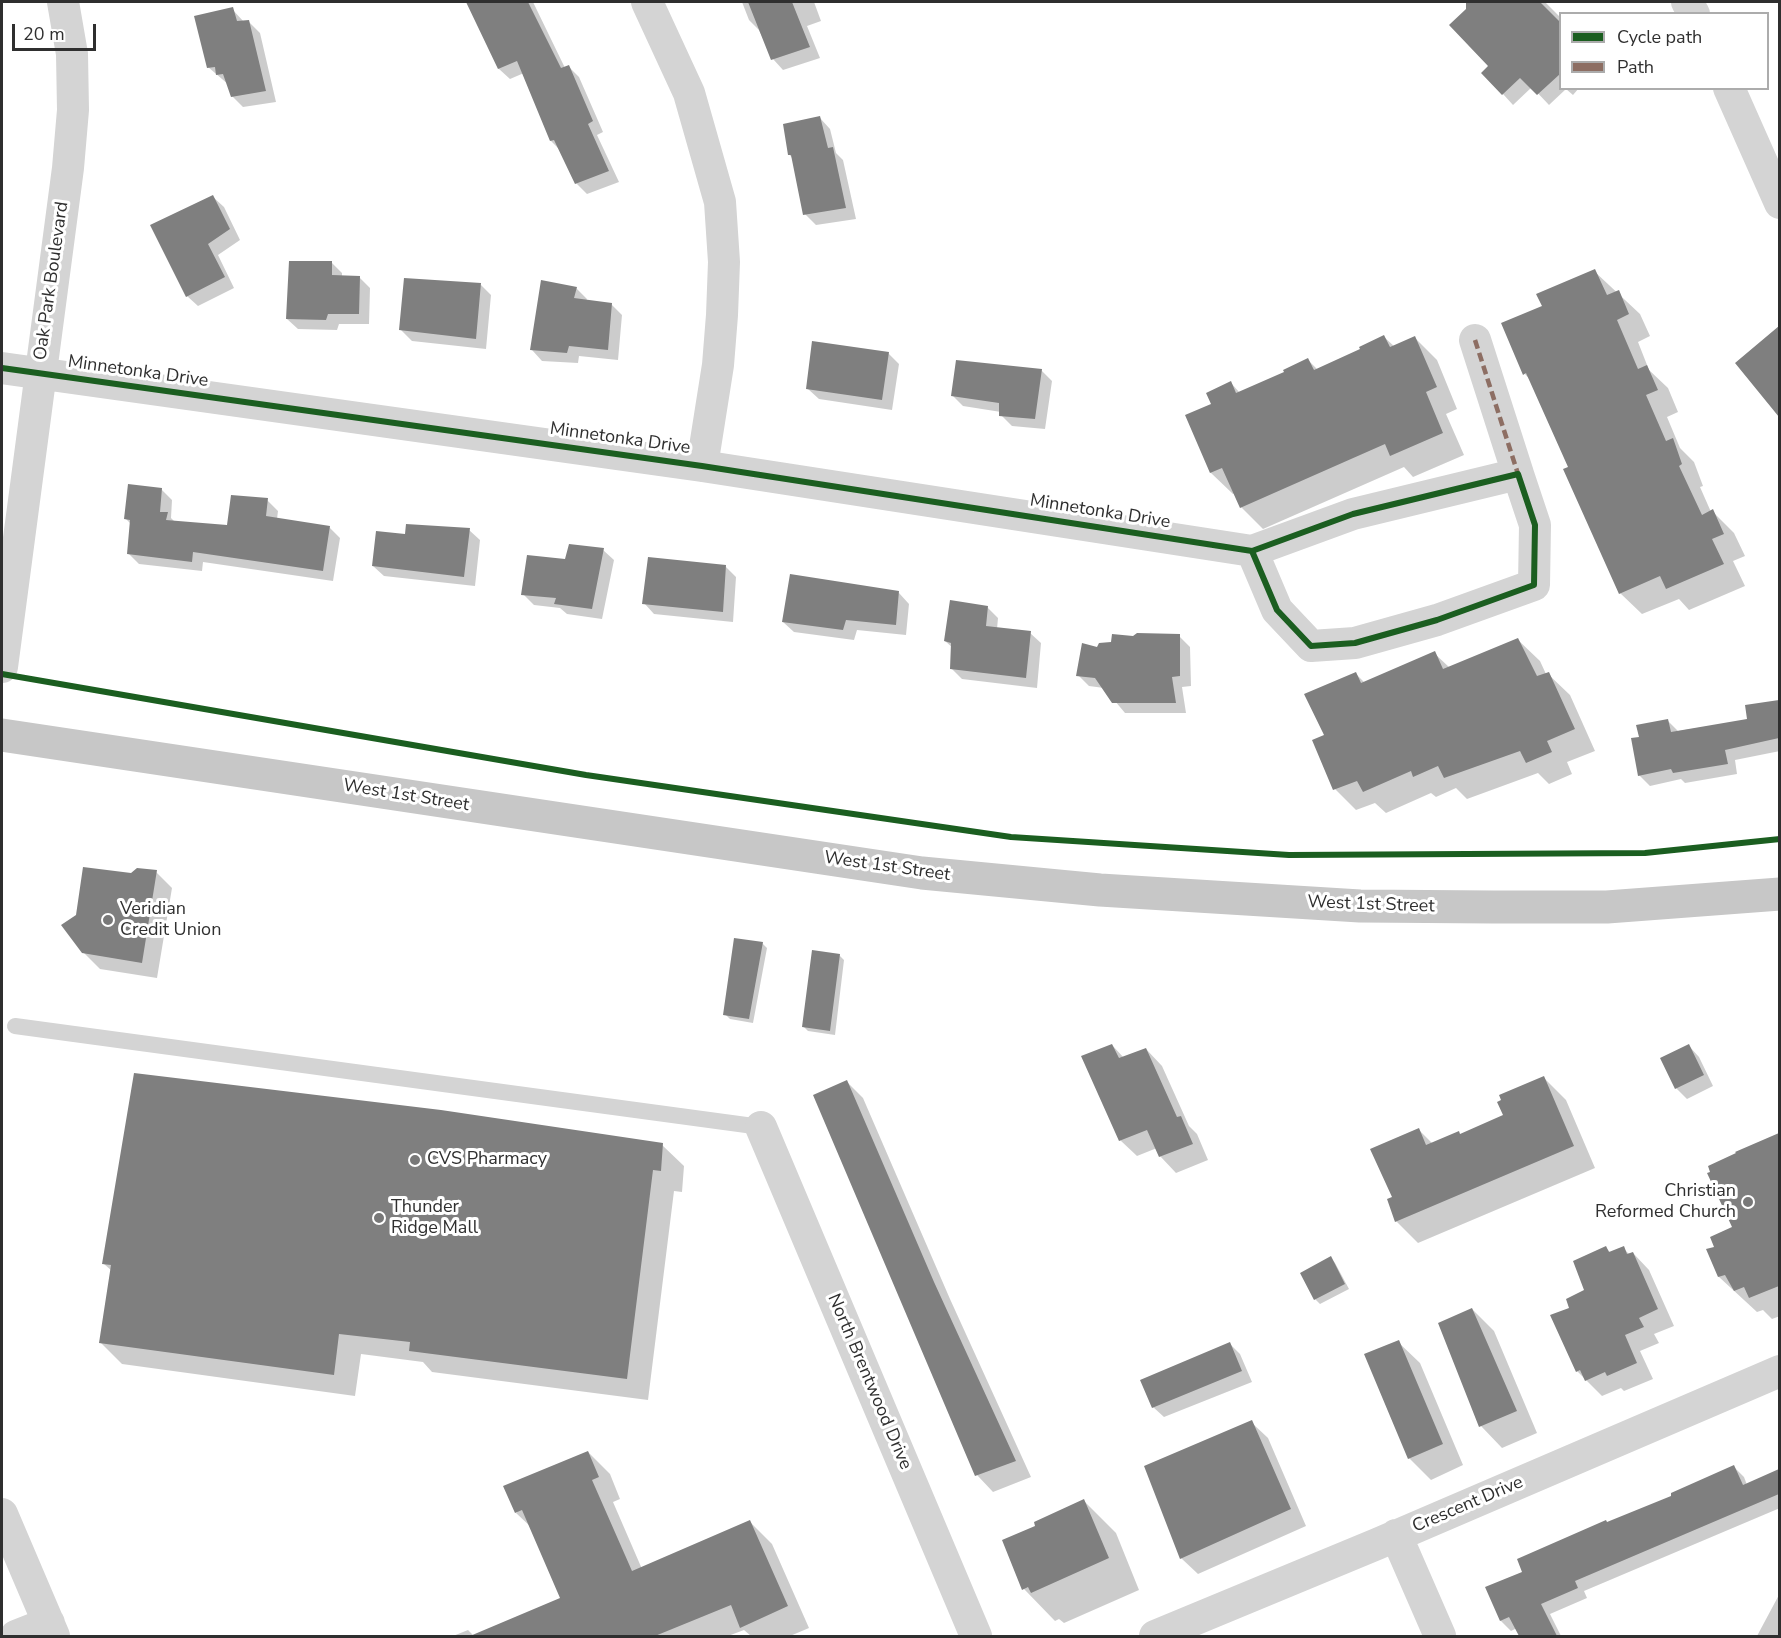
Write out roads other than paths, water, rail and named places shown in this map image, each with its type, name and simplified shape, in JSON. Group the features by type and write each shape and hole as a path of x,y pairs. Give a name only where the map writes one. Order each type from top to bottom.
{"main road":[{"name":"West 1st Street","path":"2,735 922,873 1100,890 1371,906 1607,906 1779,894"}],"street":[{"name":"Oak Park Boulevard","path":"2,667 39,373 68,168 73,110 72,54 63,2"},
{"path":"647,2 689,93 720,202 724,261 722,315 718,365 702,466"},
{"path":"1730,90 1779,203"},
{"path":"1475,340 1535,525 1534,585 1437,620 1355,643 1311,646 1277,610 1242,550 1353,514 1518,474"},
{"name":"Minnetonka Drive","path":"2,368 702,466 1242,550"},
{"name":"North Brentwood Drive","path":"761,1127 976,1636"},
{"name":"Crescent Drive","path":"1155,1636 1779,1371"},
{"path":"2,1514 51,1630 16,1636"},
{"path":"1396,1535 1440,1636"}],"lane":[{"path":"15,1026 761,1127"}],"place":[{"name":"Veridian Credit Union","path":"108,920"},
{"name":"CVS Pharmacy","path":"415,1160"},
{"name":"Christian Reformed Church","path":"1748,1202"},
{"name":"Thunder Ridge Mall","path":"379,1218"}]}
